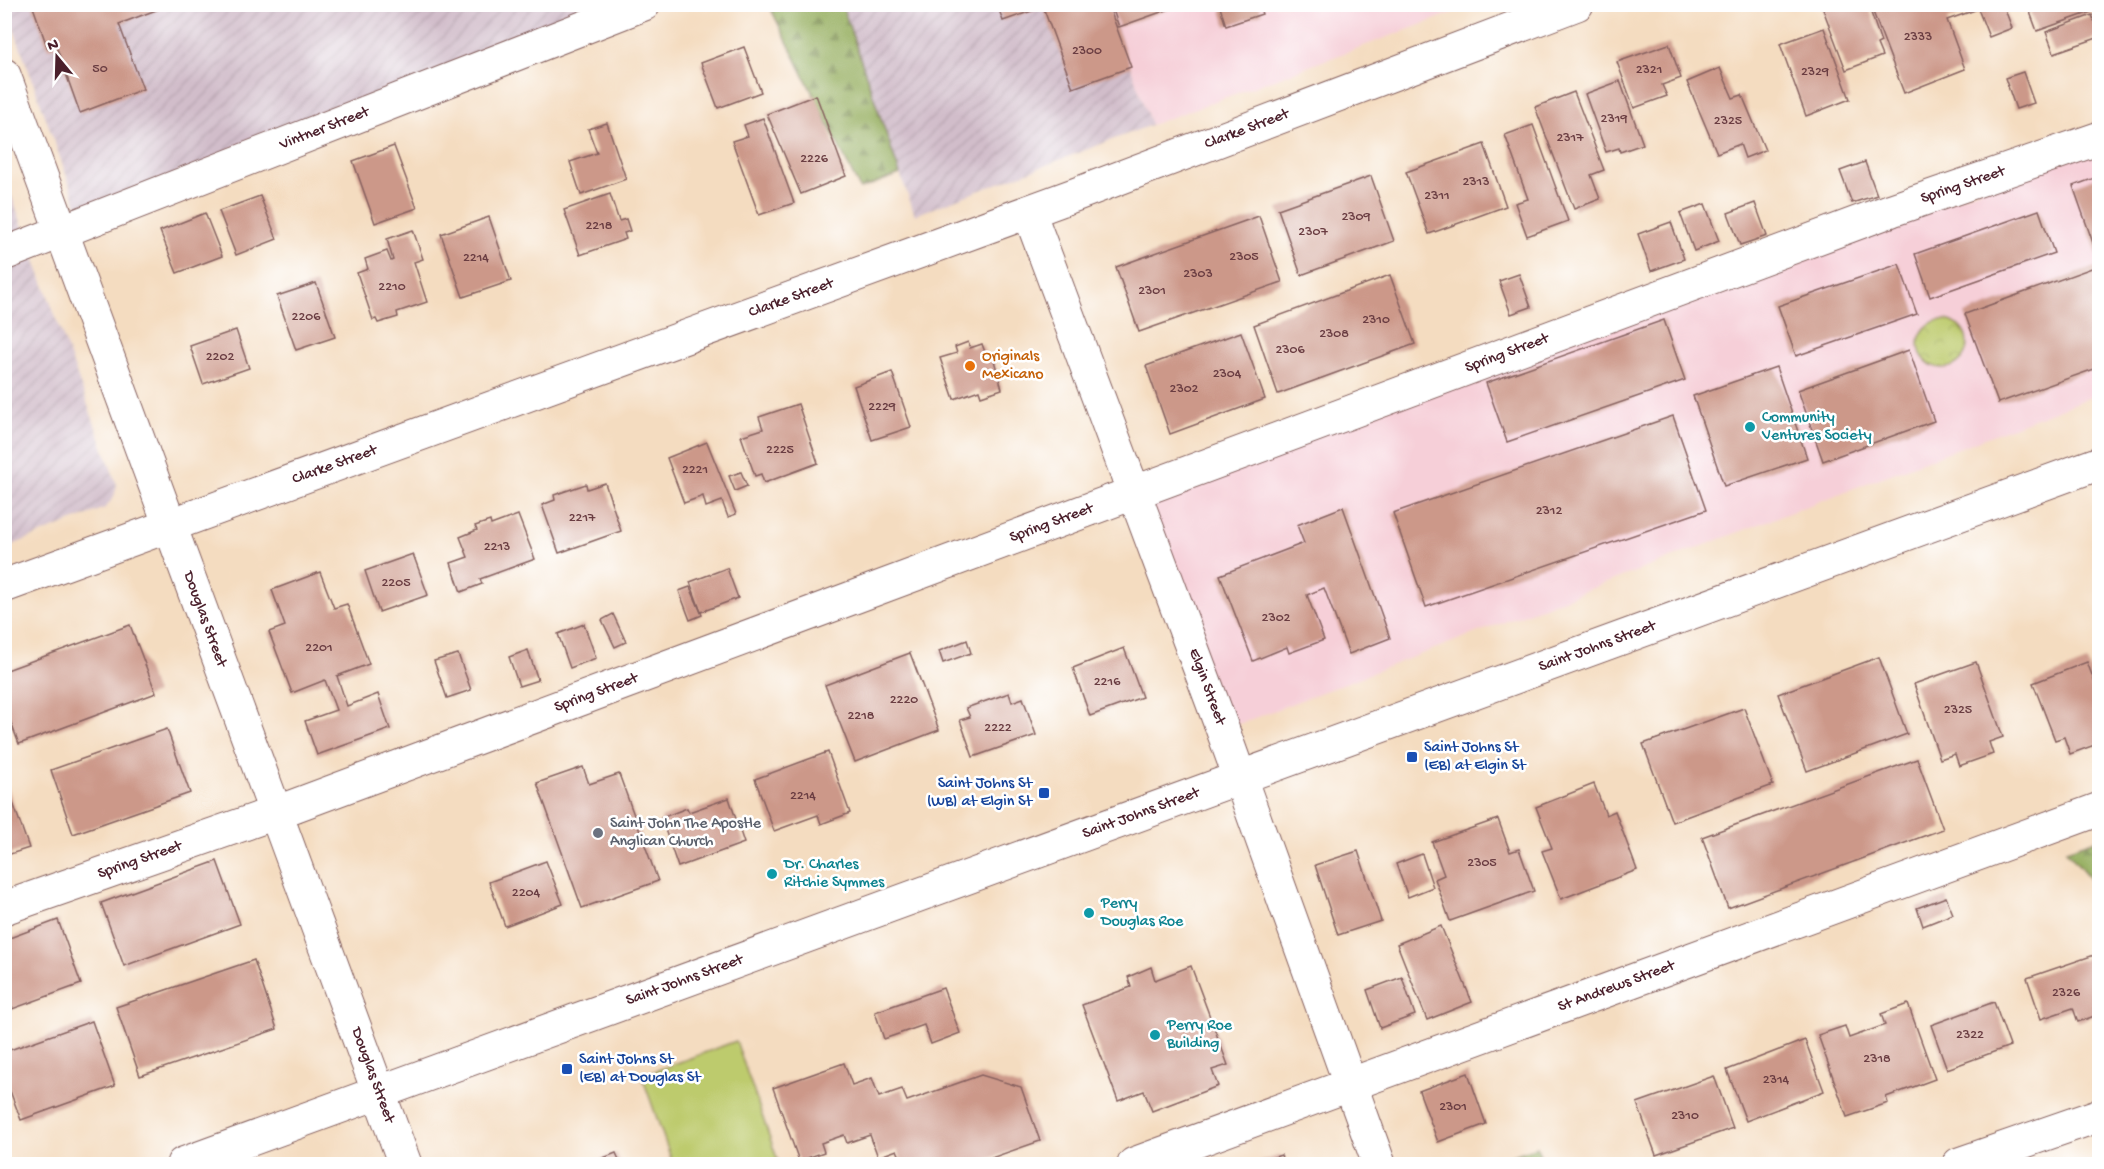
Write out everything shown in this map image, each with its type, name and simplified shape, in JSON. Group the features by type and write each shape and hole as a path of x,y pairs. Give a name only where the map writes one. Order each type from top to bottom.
{"street":[{"name":"Vintner Street","path":"4,254 64,233 644,4"},
{"name":"Clarke Street","path":"4,586 1029,212 1577,4"},
{"name":"Douglas Street","path":"4,75 405,1164"},
{"name":"Spring Street","path":"4,908 275,813 1892,210 2100,138"},
{"name":"Elgin Street","path":"1029,212 1239,777 1379,1164"},
{"name":"Saint Johns Street","path":"183,1164 2100,463"},
{"name":"St Andrews Street","path":"1134,1164 2100,809"},
{"path":"1959,1164 2100,1115"}],"shaded area":[{"path":"5,4 634,5 82,219"},
{"path":"839,5 1109,5 1151,125 915,215"},
{"path":"1109,5 1474,5 1151,125"},
{"path":"2099,147 2099,394 1223,730 1135,493"},
{"path":"4,175 117,485 114,497 105,508 5,548"}],"green space":[{"path":"769,5 842,5 900,174 860,189"},
{"path":"1943,320 1960,327 1967,344 1960,361 1943,368 1926,361 1919,344 1926,327"},
{"path":"2100,839 2099,889 2066,850"},
{"path":"736,1041 779,1164 673,1164 642,1076"},
{"path":"1537,1147 1543,1164 1487,1164"}],"building":[{"path":"32,4 172,4 119,24 143,89 80,113 56,46 48,49"},
{"path":"997,4 1108,4 1131,67 1073,88 1043,7 1003,21"},
{"path":"1111,4 1181,4 1181,5 1119,27"},
{"path":"1219,4 1259,4 1262,14 1226,26"},
{"path":"1821,4 1868,4 1881,42 1877,44 1882,56 1846,70"},
{"path":"1870,4 2003,4 2012,28 1989,37 1978,9 1947,20 1965,69 1904,93"},
{"path":"2027,4 2088,4 2091,12 2037,31"},
{"path":"2092,15 2100,37 2054,53 2046,32"},
{"path":"1824,28 1850,99 1806,116 1780,44"},
{"path":"1669,44 1681,78 1662,85 1667,96 1634,108 1617,62"},
{"path":"744,47 761,92 718,108 701,63"},
{"path":"1720,68 1733,98 1742,95 1765,150 1745,158 1740,144 1717,153 1687,82"},
{"path":"2023,72 2034,103 2016,109 2005,78"},
{"path":"1620,81 1643,144 1620,152 1619,148 1606,152 1585,94"},
{"path":"1574,92 1604,170 1591,175 1600,199 1574,209 1535,107"},
{"path":"816,95 846,176 801,194 767,114"},
{"path":"763,118 794,203 759,215 732,141 748,136 744,125"},
{"path":"607,123 626,179 581,195 570,162 597,153 588,129"},
{"path":"1533,125 1568,221 1527,236 1515,203 1528,199 1505,135"},
{"path":"1484,144 1506,206 1429,234 1406,172"},
{"path":"394,146 417,208 375,223 353,161"},
{"path":"1865,162 1877,195 1852,203 1840,171"},
{"path":"1371,176 1394,241 1301,275 1278,209"},
{"path":"2100,176 2100,260 2099,260 2073,186"},
{"path":"610,194 619,221 626,219 630,231 624,233 626,239 580,255 564,210"},
{"path":"260,196 277,239 236,255 219,211"},
{"path":"1755,203 1767,236 1740,245 1728,213"},
{"path":"1705,204 1719,241 1694,251 1680,213"},
{"path":"2039,210 2054,253 1930,297 1915,254"},
{"path":"205,213 222,256 177,273 160,231"},
{"path":"1259,216 1282,282 1139,332 1116,267"},
{"path":"489,217 511,281 463,297 441,234"},
{"path":"1671,222 1684,259 1651,271 1638,234"},
{"path":"413,230 423,259 414,262 427,302 397,312 398,317 378,323 376,319 373,320 357,273 368,269 365,259 387,251 391,261 393,260 387,239"},
{"path":"1899,264 1917,314 1796,356 1778,306"},
{"path":"2100,265 2100,367 1998,403 1965,314"},
{"path":"1519,274 1531,307 1511,314 1499,281"},
{"path":"1390,275 1415,344 1278,394 1254,325"},
{"path":"316,283 335,337 296,350 277,296"},
{"path":"1664,320 1685,380 1507,442 1486,383"},
{"path":"236,330 249,368 203,384 190,346"},
{"path":"1241,332 1265,399 1170,434 1146,366"},
{"name":"Originals Mexicano","path":"968,342 970,348 982,344 986,355 992,353 1002,389 981,396 979,390 954,399 940,358 957,353 955,347"},
{"path":"1909,350 1934,421 1823,461 1798,390"},
{"name":"Community Ventures Society","path":"1776,367 1807,458 1724,486 1693,396"},
{"path":"892,372 911,427 872,440 854,386"},
{"path":"798,404 818,463 764,483 761,474 755,476 741,436 763,429 759,417"},
{"path":"1673,416 1706,510 1426,607 1393,513"},
{"path":"707,442 736,514 728,517 722,501 706,507 703,496 684,503 667,458"},
{"path":"741,472 747,486 735,491 729,476"},
{"path":"605,483 621,531 559,553 542,505 555,500 554,495 586,484 587,489"},
{"path":"1343,507 1390,638 1349,654 1324,588 1307,595 1324,640 1289,653 1287,647 1253,661 1220,575 1304,543 1297,525"},
{"path":"518,515 535,559 480,579 482,584 461,592 451,563 468,557 460,537 477,530 475,526 490,521 491,525"},
{"path":"413,554 428,595 379,612 365,571"},
{"path":"727,568 738,598 701,612 690,582"},
{"path":"320,572 334,608 347,604 369,664 337,676 347,706 378,694 390,729 317,755 305,721 336,710 325,680 292,693 269,632 285,626 272,590"},
{"path":"690,587 702,615 690,620 679,591"},
{"path":"613,614 626,642 615,647 602,620"},
{"path":"584,624 596,658 570,668 558,634"},
{"path":"130,625 156,693 19,744 4,704 4,671"},
{"path":"967,640 971,653 943,663 939,651"},
{"path":"1124,648 1142,697 1090,716 1073,668"},
{"path":"528,650 538,680 519,686 509,657"},
{"path":"910,653 939,730 855,762 825,685"},
{"path":"458,654 471,690 447,698 434,661"},
{"path":"1879,657 1907,734 1807,771 1778,694"},
{"path":"1976,662 2003,737 1989,742 1993,754 1959,766 1955,754 1940,759 1914,684"},
{"path":"2087,662 2100,696 2100,743 2070,754 2064,737 2055,740 2033,683"},
{"path":"1009,693 1012,702 1023,698 1036,735 973,757 960,720 970,717 966,708"},
{"path":"1744,708 1773,785 1672,822 1643,744"},
{"path":"167,729 190,793 73,834 51,770"},
{"path":"828,752 850,813 821,824 818,815 774,831 755,779"},
{"path":"1917,759 1943,829 1728,908 1702,837"},
{"name":"Saint John The Apostle Anglican Church","path":"583,767 589,784 619,774 658,881 582,908 537,783"},
{"path":"6,783 29,848 4,856 4,784"},
{"path":"1594,784 1606,815 1615,811 1637,870 1561,899 1542,851 1552,848 1536,807"},
{"path":"729,798 744,843 678,867 661,818 687,808 689,812"},
{"path":"1498,819 1510,852 1519,849 1534,891 1450,921 1435,879 1444,875 1432,842"},
{"path":"1358,851 1381,921 1338,935 1315,865"},
{"path":"1422,854 1433,887 1408,897 1396,864"},
{"path":"217,861 240,924 124,966 101,903"},
{"path":"546,861 563,904 505,926 489,882"},
{"path":"1946,897 1953,914 1923,926 1917,908"},
{"path":"58,920 81,984 4,1012 4,940"},
{"path":"1441,926 1472,1002 1427,1020 1397,944"},
{"path":"2100,953 2100,1014 2078,1022 2073,1008 2041,1019 2027,978"},
{"path":"254,960 277,1029 140,1076 116,1007"},
{"name":"Perry Roe Building","path":"1191,966 1228,1065 1212,1070 1218,1086 1152,1111 1144,1091 1118,1101 1082,1005 1131,987 1128,977 1151,967 1155,980"},
{"path":"1402,977 1415,1015 1380,1028 1367,990"},
{"path":"943,988 960,1033 931,1044 924,1025 884,1039 875,1012"},
{"path":"1994,1002 2010,1046 1947,1069 1931,1025"},
{"path":"1908,1004 1935,1079 1886,1097 1888,1103 1847,1117 1818,1035 1845,1026 1849,1038 1885,1025 1881,1014"},
{"path":"92,1021 115,1086 21,1120 4,1075 4,1052"},
{"path":"1805,1040 1824,1091 1746,1121 1727,1070"},
{"path":"844,1063 852,1085 872,1078 879,1097 902,1089 907,1101 981,1075 1021,1087 1040,1141 974,1164 903,1164 897,1150 878,1157 870,1135 847,1143 844,1135 821,1143 824,1152 799,1161 773,1088"},
{"path":"1468,1073 1486,1124 1438,1142 1419,1091"},
{"path":"1714,1076 1733,1128 1656,1155 1637,1103"},
{"path":"616,1153 621,1164 588,1164"},
{"path":"1281,1155 1284,1164 1253,1164"}],"place":[{"name":"Originals Mexicano","path":"970,366"},
{"name":"Community Ventures Society","path":"1750,427"},
{"name":"Saint Johns St (EB) at Elgin St","path":"1412,757"},
{"name":"Saint Johns St (WB) at Elgin St","path":"1044,793"},
{"name":"Saint John The Apostle Anglican Church","path":"598,833"},
{"name":"Dr. Charles Ritchie Symmes","path":"772,874"},
{"name":"Perry Douglas Roe","path":"1089,913"},
{"name":"Perry Roe Building","path":"1155,1035"},
{"name":"Saint Johns St (EB) at Douglas St","path":"567,1069"}]}
